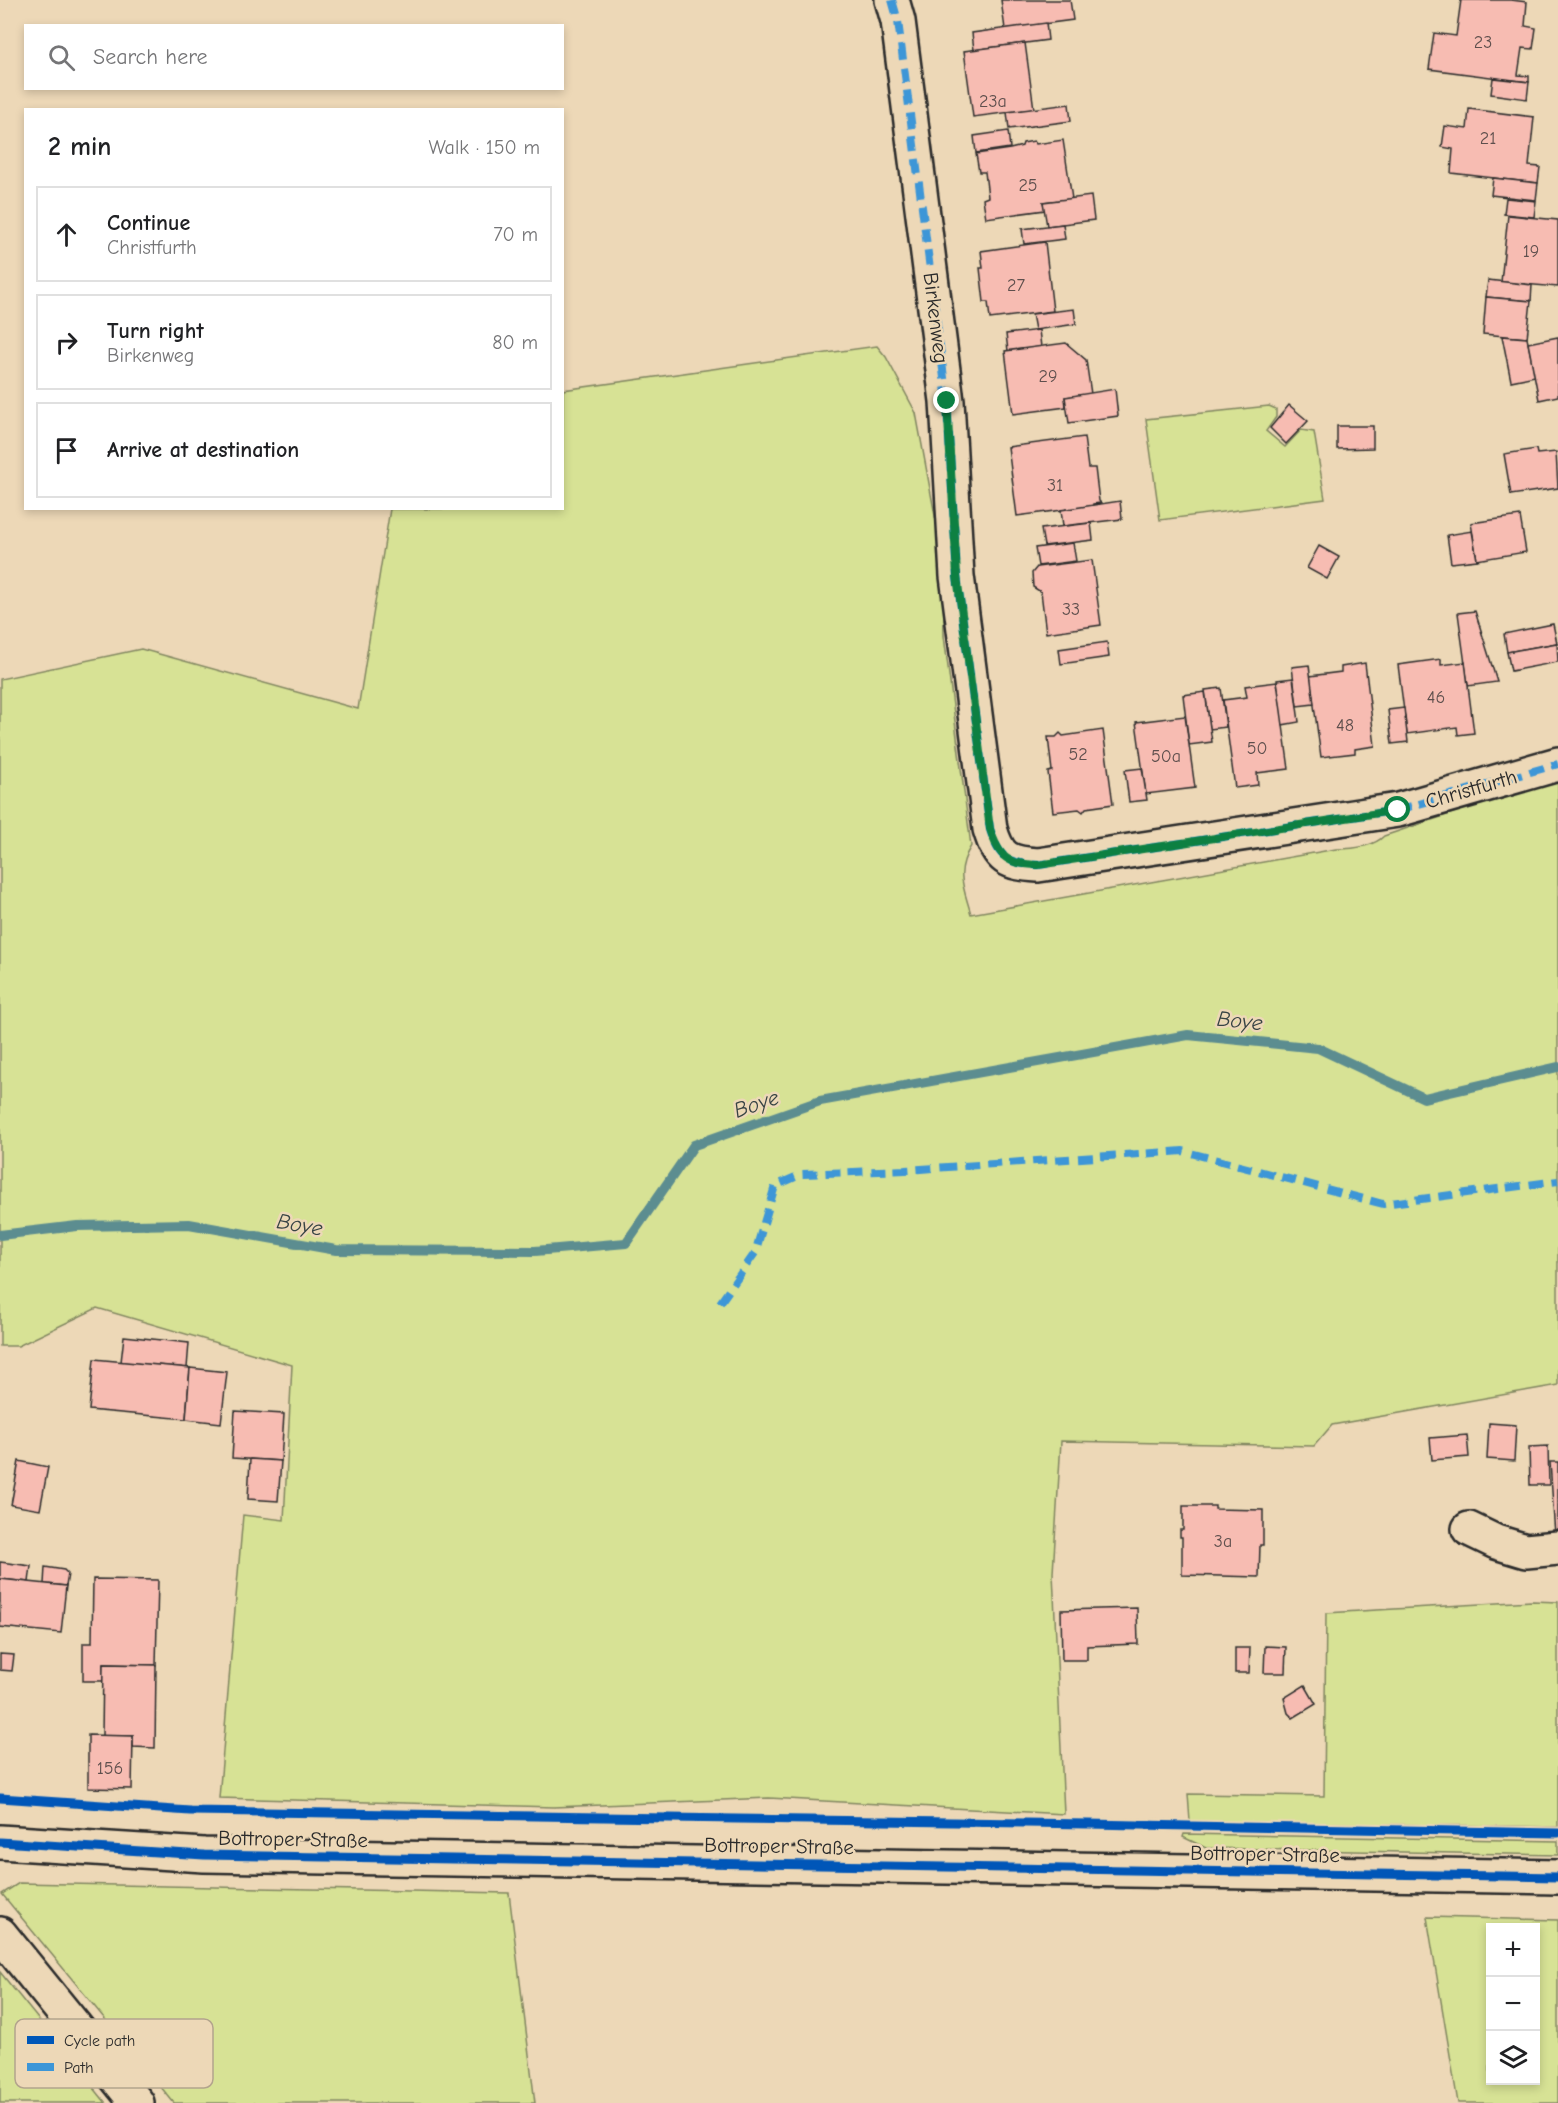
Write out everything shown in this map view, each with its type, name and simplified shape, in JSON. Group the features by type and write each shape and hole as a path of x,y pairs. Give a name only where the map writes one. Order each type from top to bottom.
{"street":[{"name":"Birkenweg","path":"892,0 898,21 947,401 957,576 990,829 997,851"},
{"name":"Christfurth","path":"997,851 1016,864 1038,865 1398,810 1558,764"},
{"path":"1469,1528 1496,1542 1526,1551 1558,1548"},
{"name":"Bottroper Straße","path":"0,1842 204,1856 1558,1877"},
{"path":"0,1934 69,2019"},
{"path":"125,2088 137,2103"}],"green space":[{"path":"877,346 886,357 916,413 943,559 944,636 971,846 963,864 962,879 971,914 1336,849 1362,847 1384,836 1558,778 1558,1385 1332,1425 1314,1446 1061,1441 1053,1573 1064,1814 769,1798 554,1807 219,1798 243,1515 284,1520 292,1365 97,1308 18,1346 0,1346 0,679 141,649 358,709 390,510 564,510 564,390"},
{"path":"1269,406 1276,409 1276,417 1266,431 1285,447 1301,430 1314,432 1325,499 1160,520 1146,419"},
{"path":"1532,1601 1558,1602 1558,1827 1190,1821 1188,1794 1324,1796 1326,1613"},
{"path":"1184,1834 1558,1841 1558,1855 1206,1848 1183,1837"},
{"path":"19,1883 509,1893 535,2103 174,2103 162,2088 213,2088 213,2019 105,2019 2,1894"},
{"path":"1427,1917 1558,1920 1558,2103 1458,2103"},
{"path":"0,1972 38,2019 15,2019 15,2088 94,2088 106,2103 0,2103"}],"building":[{"path":"1001,0 1070,0 1073,20 1005,29"},
{"path":"1461,0 1527,2 1525,26 1536,28 1533,49 1522,48 1518,75 1529,76 1529,82 1429,69 1434,33 1456,36"},
{"path":"1046,23 1048,40 974,50 972,33"},
{"path":"1025,43 1034,109 973,117 964,51"},
{"path":"1493,78 1529,82 1527,99 1491,94"},
{"path":"1069,104 1071,121 1009,129 1007,112"},
{"path":"1469,109 1534,117 1529,166 1540,167 1538,183 1451,173 1453,149 1442,147 1445,126 1467,129"},
{"path":"1008,131 1010,148 976,153 974,136"},
{"path":"1063,140 1072,199 1043,202 1045,210 986,218 983,199 988,197 985,172 979,172 976,154 1010,149 1034,141 1036,144"},
{"path":"1493,178 1538,183 1536,200 1491,195"},
{"path":"1091,196 1094,220 1047,226 1043,202"},
{"path":"1506,198 1536,201 1534,217 1504,214"},
{"path":"1508,215 1558,220 1558,287 1501,282"},
{"path":"1063,224 1065,239 1024,244 1022,229"},
{"path":"1045,242 1053,311 990,319 988,302 984,302 980,268 983,268 981,251"},
{"path":"1488,280 1532,285 1531,301 1486,297"},
{"path":"1486,297 1531,301 1527,338 1483,334"},
{"path":"1074,309 1076,324 1035,330 1032,314"},
{"path":"1039,330 1041,347 1008,351 1006,334"},
{"path":"1502,336 1527,338 1535,376 1511,381"},
{"path":"1558,337 1558,396 1539,400 1528,343"},
{"path":"1066,343 1086,360 1091,394 1065,397 1066,407 1013,414 1005,351"},
{"path":"1115,389 1118,416 1069,423 1065,397"},
{"path":"1289,405 1308,421 1286,444 1270,428"},
{"path":"1337,426 1373,426 1373,448 1337,449"},
{"path":"1084,437 1088,468 1095,468 1101,503 1017,516 1008,447"},
{"path":"1536,449 1537,454 1556,452 1558,488 1511,495 1504,454"},
{"path":"1120,501 1122,519 1063,526 1061,510"},
{"path":"1520,516 1526,552 1477,560 1471,523"},
{"path":"1091,523 1093,540 1044,546 1041,529"},
{"path":"1472,531 1477,560 1451,563 1447,535"},
{"path":"1073,543 1076,561 1038,566 1035,548"},
{"path":"1319,546 1339,557 1327,579 1307,568"},
{"path":"1092,560 1101,625 1046,633 1041,592 1033,587 1032,573 1037,567"},
{"path":"1475,611 1497,682 1468,686 1458,613"},
{"path":"1553,624 1557,643 1507,652 1504,634"},
{"path":"1107,642 1109,657 1061,664 1059,649"},
{"path":"1557,643 1558,662 1511,671 1507,652"},
{"path":"1441,659 1441,665 1465,662 1474,733 1458,735 1457,727 1407,734 1398,665"},
{"path":"1365,663 1375,746 1355,749 1355,753 1321,757 1310,676 1341,672 1341,667"},
{"path":"1309,665 1314,704 1297,706 1292,667"},
{"path":"1293,678 1299,722 1282,725 1277,680"},
{"path":"1277,682 1289,769 1257,773 1258,785 1235,788 1223,700 1247,697 1245,686"},
{"path":"1221,688 1226,727 1210,729 1205,690"},
{"path":"1205,692 1212,742 1189,745 1183,695"},
{"path":"1404,708 1408,742 1392,744 1388,710"},
{"path":"1185,716 1195,788 1146,794 1136,722"},
{"path":"1103,730 1113,804 1086,808 1083,812 1079,809 1053,812 1048,772 1052,771 1048,737 1056,737 1060,733 1063,736"},
{"path":"1142,768 1147,800 1129,802 1125,770"},
{"path":"124,1336 189,1343 187,1368 121,1362"},
{"path":"94,1359 190,1368 186,1419 89,1410"},
{"path":"190,1368 227,1372 221,1423 186,1419"},
{"path":"235,1411 284,1414 281,1461 232,1458"},
{"path":"1489,1423 1516,1425 1514,1461 1487,1459"},
{"path":"1467,1435 1469,1457 1432,1460 1430,1438"},
{"path":"1548,1446 1549,1485 1530,1485 1529,1447"},
{"path":"250,1459 281,1461 278,1501 248,1499"},
{"path":"19,1461 48,1467 40,1510 11,1505"},
{"path":"1550,1462 1558,1462 1558,1535 1555,1535"},
{"path":"1183,1506 1263,1510 1263,1545 1260,1545 1259,1577 1182,1575 1180,1530 1183,1530"},
{"path":"0,1562 31,1566 29,1582 0,1579"},
{"path":"45,1567 64,1570 68,1574 66,1586 44,1584"},
{"path":"0,1579 66,1586 61,1633 0,1627"},
{"path":"93,1579 158,1580 156,1665 103,1664 103,1681 83,1681 83,1643 92,1643"},
{"path":"1137,1608 1138,1644 1087,1646 1087,1660 1062,1660 1061,1610"},
{"path":"1265,1646 1286,1647 1285,1673 1264,1673"},
{"path":"1235,1648 1250,1648 1249,1673 1235,1673"},
{"path":"0,1654 14,1655 12,1671 0,1670"},
{"path":"103,1664 156,1665 155,1748 133,1747 133,1736 102,1736"},
{"path":"1305,1685 1316,1704 1293,1718 1288,1713 1284,1698"},
{"path":"88,1735 133,1736 132,1789 88,1788"}],"waterway":[{"name":"Boye","path":"0,1235 77,1226 189,1224 336,1250 535,1251 626,1243 694,1145 820,1101 1188,1035 1318,1048 1424,1098 1558,1067"}],"marked path":[{"path":"892,0 898,21 947,401 957,576 990,829 1001,853 1012,861 1038,865 1398,810 1558,764"},
{"path":"720,1303 755,1253 775,1186 802,1174 905,1170 1183,1151 1383,1204 1558,1181"}],"cycle path":[{"path":"0,1798 190,1811 1558,1833"},
{"path":"0,1842 204,1855 1558,1877"}],"route":[{"path":"947,401 957,576 990,829 997,851 1016,864 1038,865 1398,810"}]}
